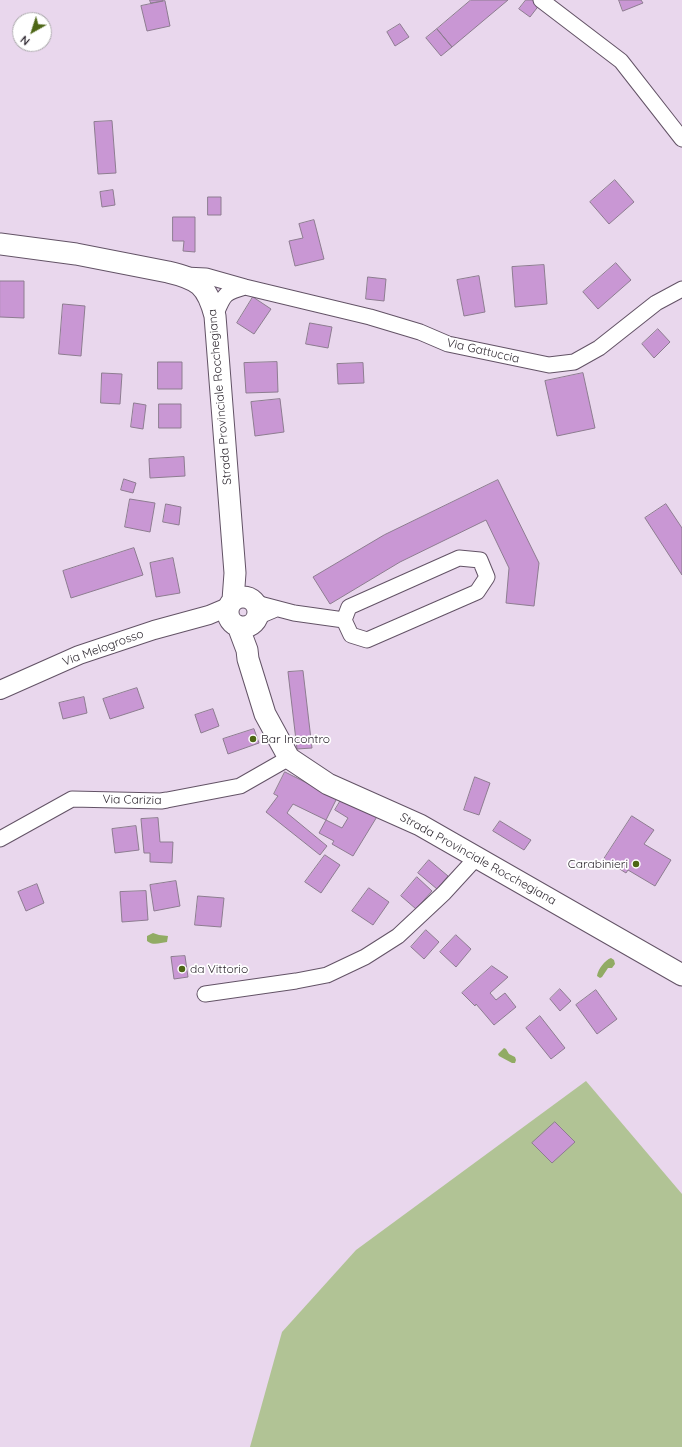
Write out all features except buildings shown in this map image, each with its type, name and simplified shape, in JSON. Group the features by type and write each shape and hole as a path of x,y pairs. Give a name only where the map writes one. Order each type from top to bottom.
{"main road":[{"name":"Strada Provinciale Rocchegiana","path":"0,244 76,254 182,275 199,284 207,293 212,303 215,316 235,573 248,659 265,714 289,758 328,784 420,825 682,975"}],"street":[{"path":"541,0 621,61 682,139"},
{"name":"Via Gattuccia","path":"182,275 206,276 226,280 245,287 370,317 420,332 448,344 549,365 574,362 599,348 656,302 682,289"},
{"path":"207,293 219,282 226,280"},
{"path":"215,316 226,294 230,291 245,287"},
{"path":"459,558 480,560 487,577 477,592 367,640 351,635 344,620 349,607 459,558"},
{"path":"242,612 276,609 344,620"},
{"name":"Via Melogrosso","path":"0,690 79,655 154,630 209,615 242,612"},
{"name":"Via Carizia","path":"0,839 72,799 161,801 240,786 289,758"},
{"path":"206,994 327,975 365,957 398,936 444,893 477,857"}],"shaded area":[{"path":"153,933 168,936 167,942 157,944 149,943 147,941 147,936"},
{"path":"611,958 614,960 615,964 612,968 608,968 600,978 597,976 600,968"},
{"path":"504,1048 509,1054 515,1057 515,1063 512,1063 499,1056 498,1054"},
{"path":"586,1081 682,1194 682,1447 250,1447 282,1332 356,1250"}],"place":[{"name":"Bar Incontro","path":"253,739"},
{"name":"Carabinieri","path":"636,864"},
{"name":"da Vittorio","path":"182,969"}]}
